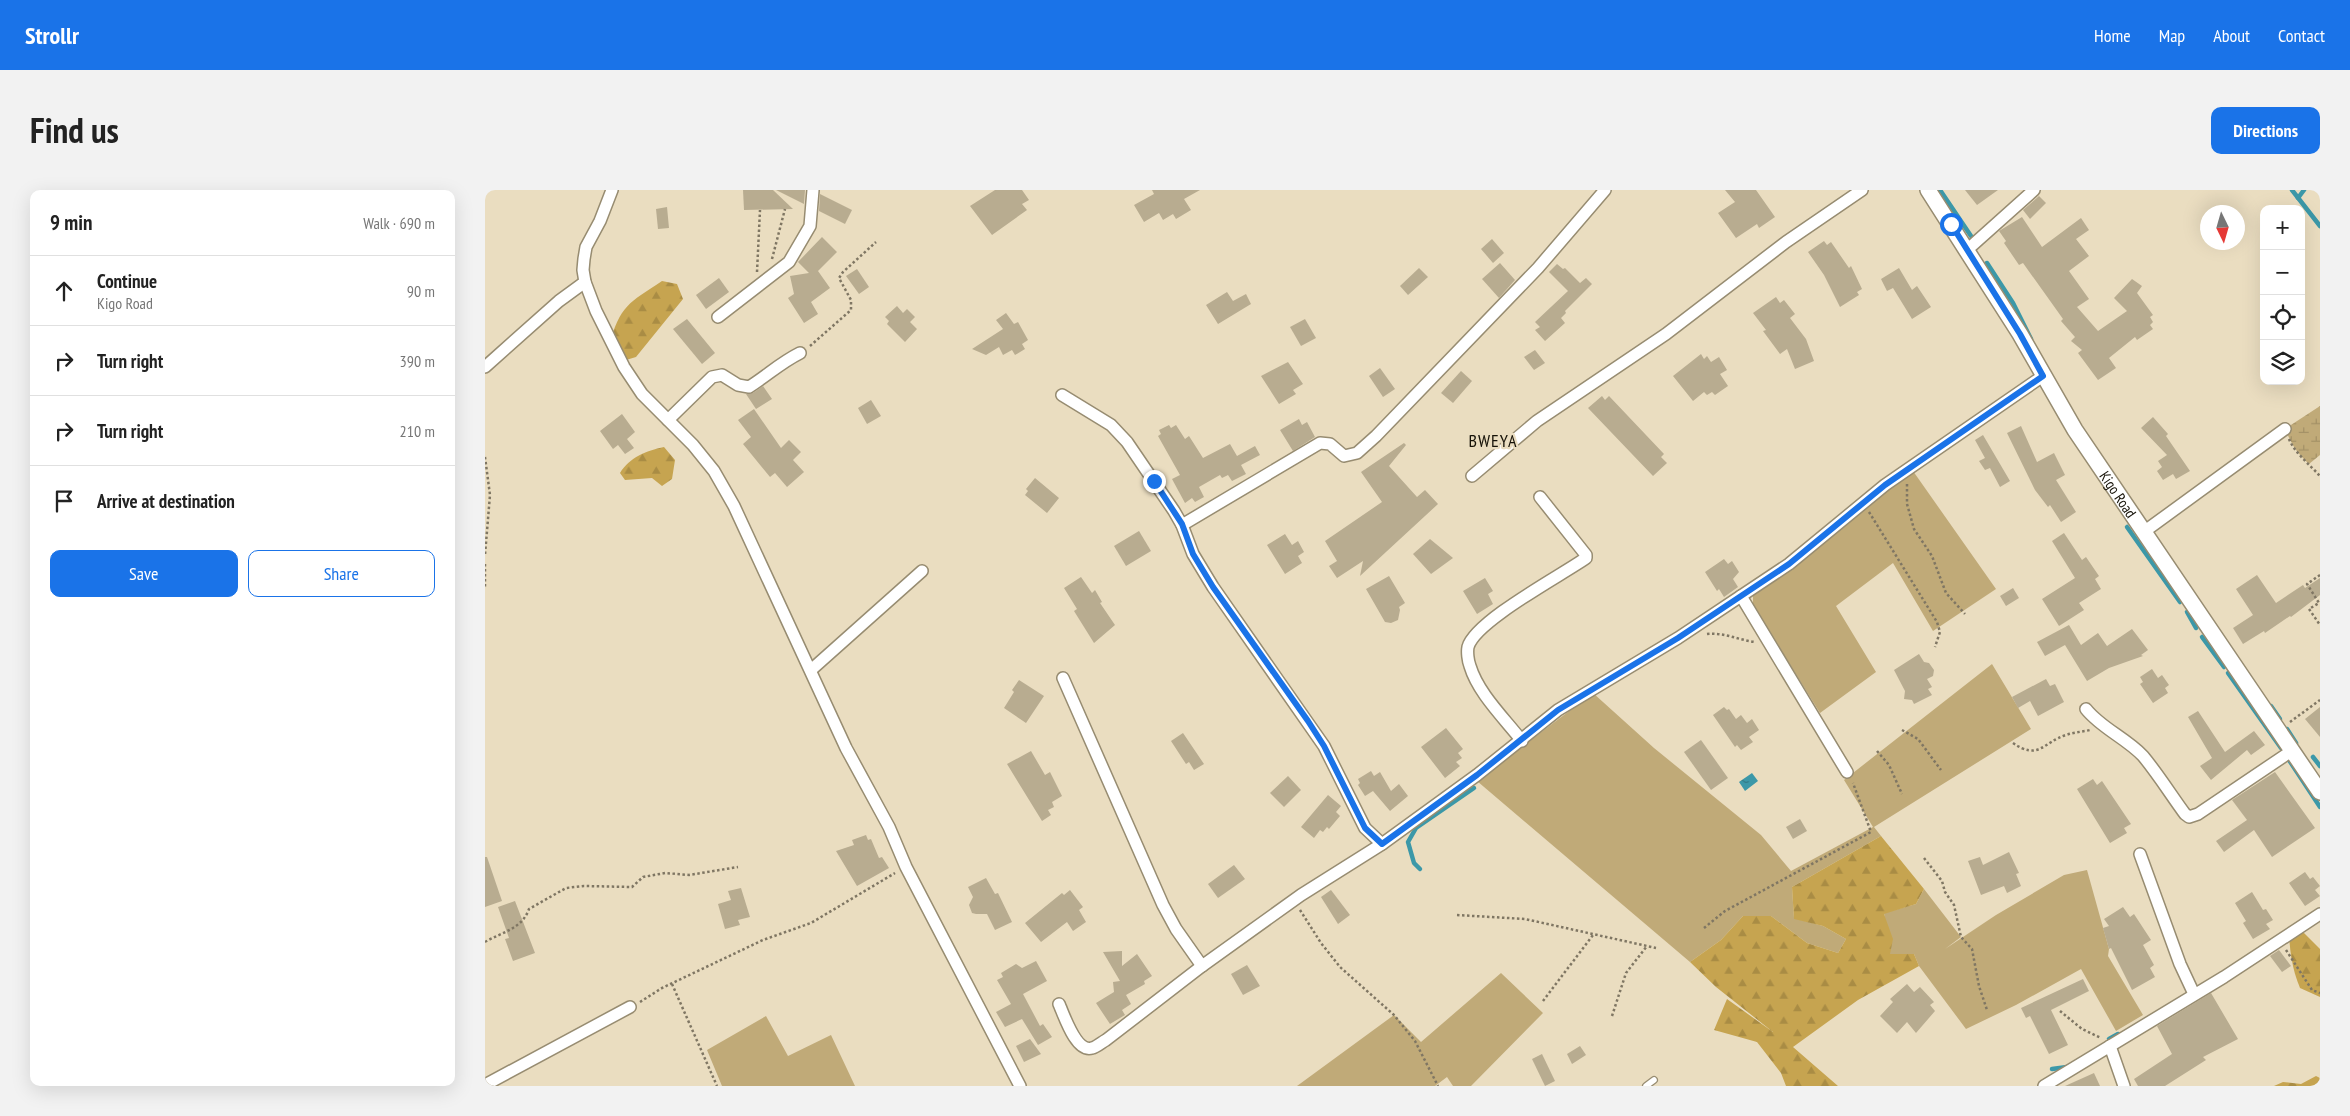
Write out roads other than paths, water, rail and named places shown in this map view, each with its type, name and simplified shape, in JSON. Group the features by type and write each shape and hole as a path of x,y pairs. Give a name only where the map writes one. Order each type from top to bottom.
{"street":[{"path":"613,190 600,221 586,247 583,270 585,282 605,331 624,367 642,394 693,445 714,471 733,506 859,773 889,827 906,867 1020,1086"},
{"path":"718,318 789,262 810,226 813,190"},
{"path":"1182,524 1320,444 1330,444 1344,456 1357,453 1538,268 1605,190"},
{"path":"1472,476 1537,421 1666,334 1786,242 1862,190"},
{"name":"Kigo Road","path":"1928,190 2020,334 2075,430 2320,792"},
{"path":"1967,250 2034,190"},
{"path":"485,366 559,301 585,282"},
{"path":"668,420 712,377 722,374 738,385 749,386 766,376 779,363 800,353"},
{"path":"1059,1004 1078,1044 1088,1049 1093,1048 1294,900 1382,844 1522,740 1558,710 1678,638 1789,564 1863,502 2043,376"},
{"path":"1062,395 1117,430 1154,481 1182,524 1193,554 1213,587 1313,729 1333,762 1365,828 1382,844"},
{"path":"2145,532 2285,429"},
{"path":"1522,740 1482,689 1470,668 1468,647 1475,636 1491,619 1586,558 1577,542 1540,497"},
{"path":"811,670 922,571"},
{"path":"1741,596 1847,772"},
{"path":"1063,678 1163,905 1178,933 1202,966"},
{"path":"2086,709 2095,720 2143,756 2189,817 2198,814 2293,750"},
{"path":"2140,854 2180,964 2194,994"},
{"path":"2044,1086 2320,914"},
{"path":"485,1085 630,1008"},
{"path":"2112,1045 2124,1086"}],"lane":[{"path":"1646,1086 1654,1080"}],"water":[{"path":"1752,773 1758,781 1745,791 1739,782"}],"waterway":[{"path":"1940,190 1971,236"},
{"path":"2292,190 2320,226"},
{"path":"2298,198 2304,190"},
{"path":"1987,263 2013,303 2031,339"},
{"path":"2127,527 2180,602"},
{"path":"2187,612 2196,628"},
{"path":"2202,637 2224,667"},
{"path":"2228,673 2281,748"},
{"path":"2271,706 2280,719"},
{"path":"2287,729 2296,743"},
{"path":"2313,757 2320,766"},
{"path":"2289,760 2320,807"},
{"path":"1420,869 1414,863 1408,842 1416,828 1474,788"},
{"path":"2109,1039 2118,1034"},
{"path":"2052,1069 2067,1067"}],"district":[{"name":"BWEYA","path":"1493,440"}]}
